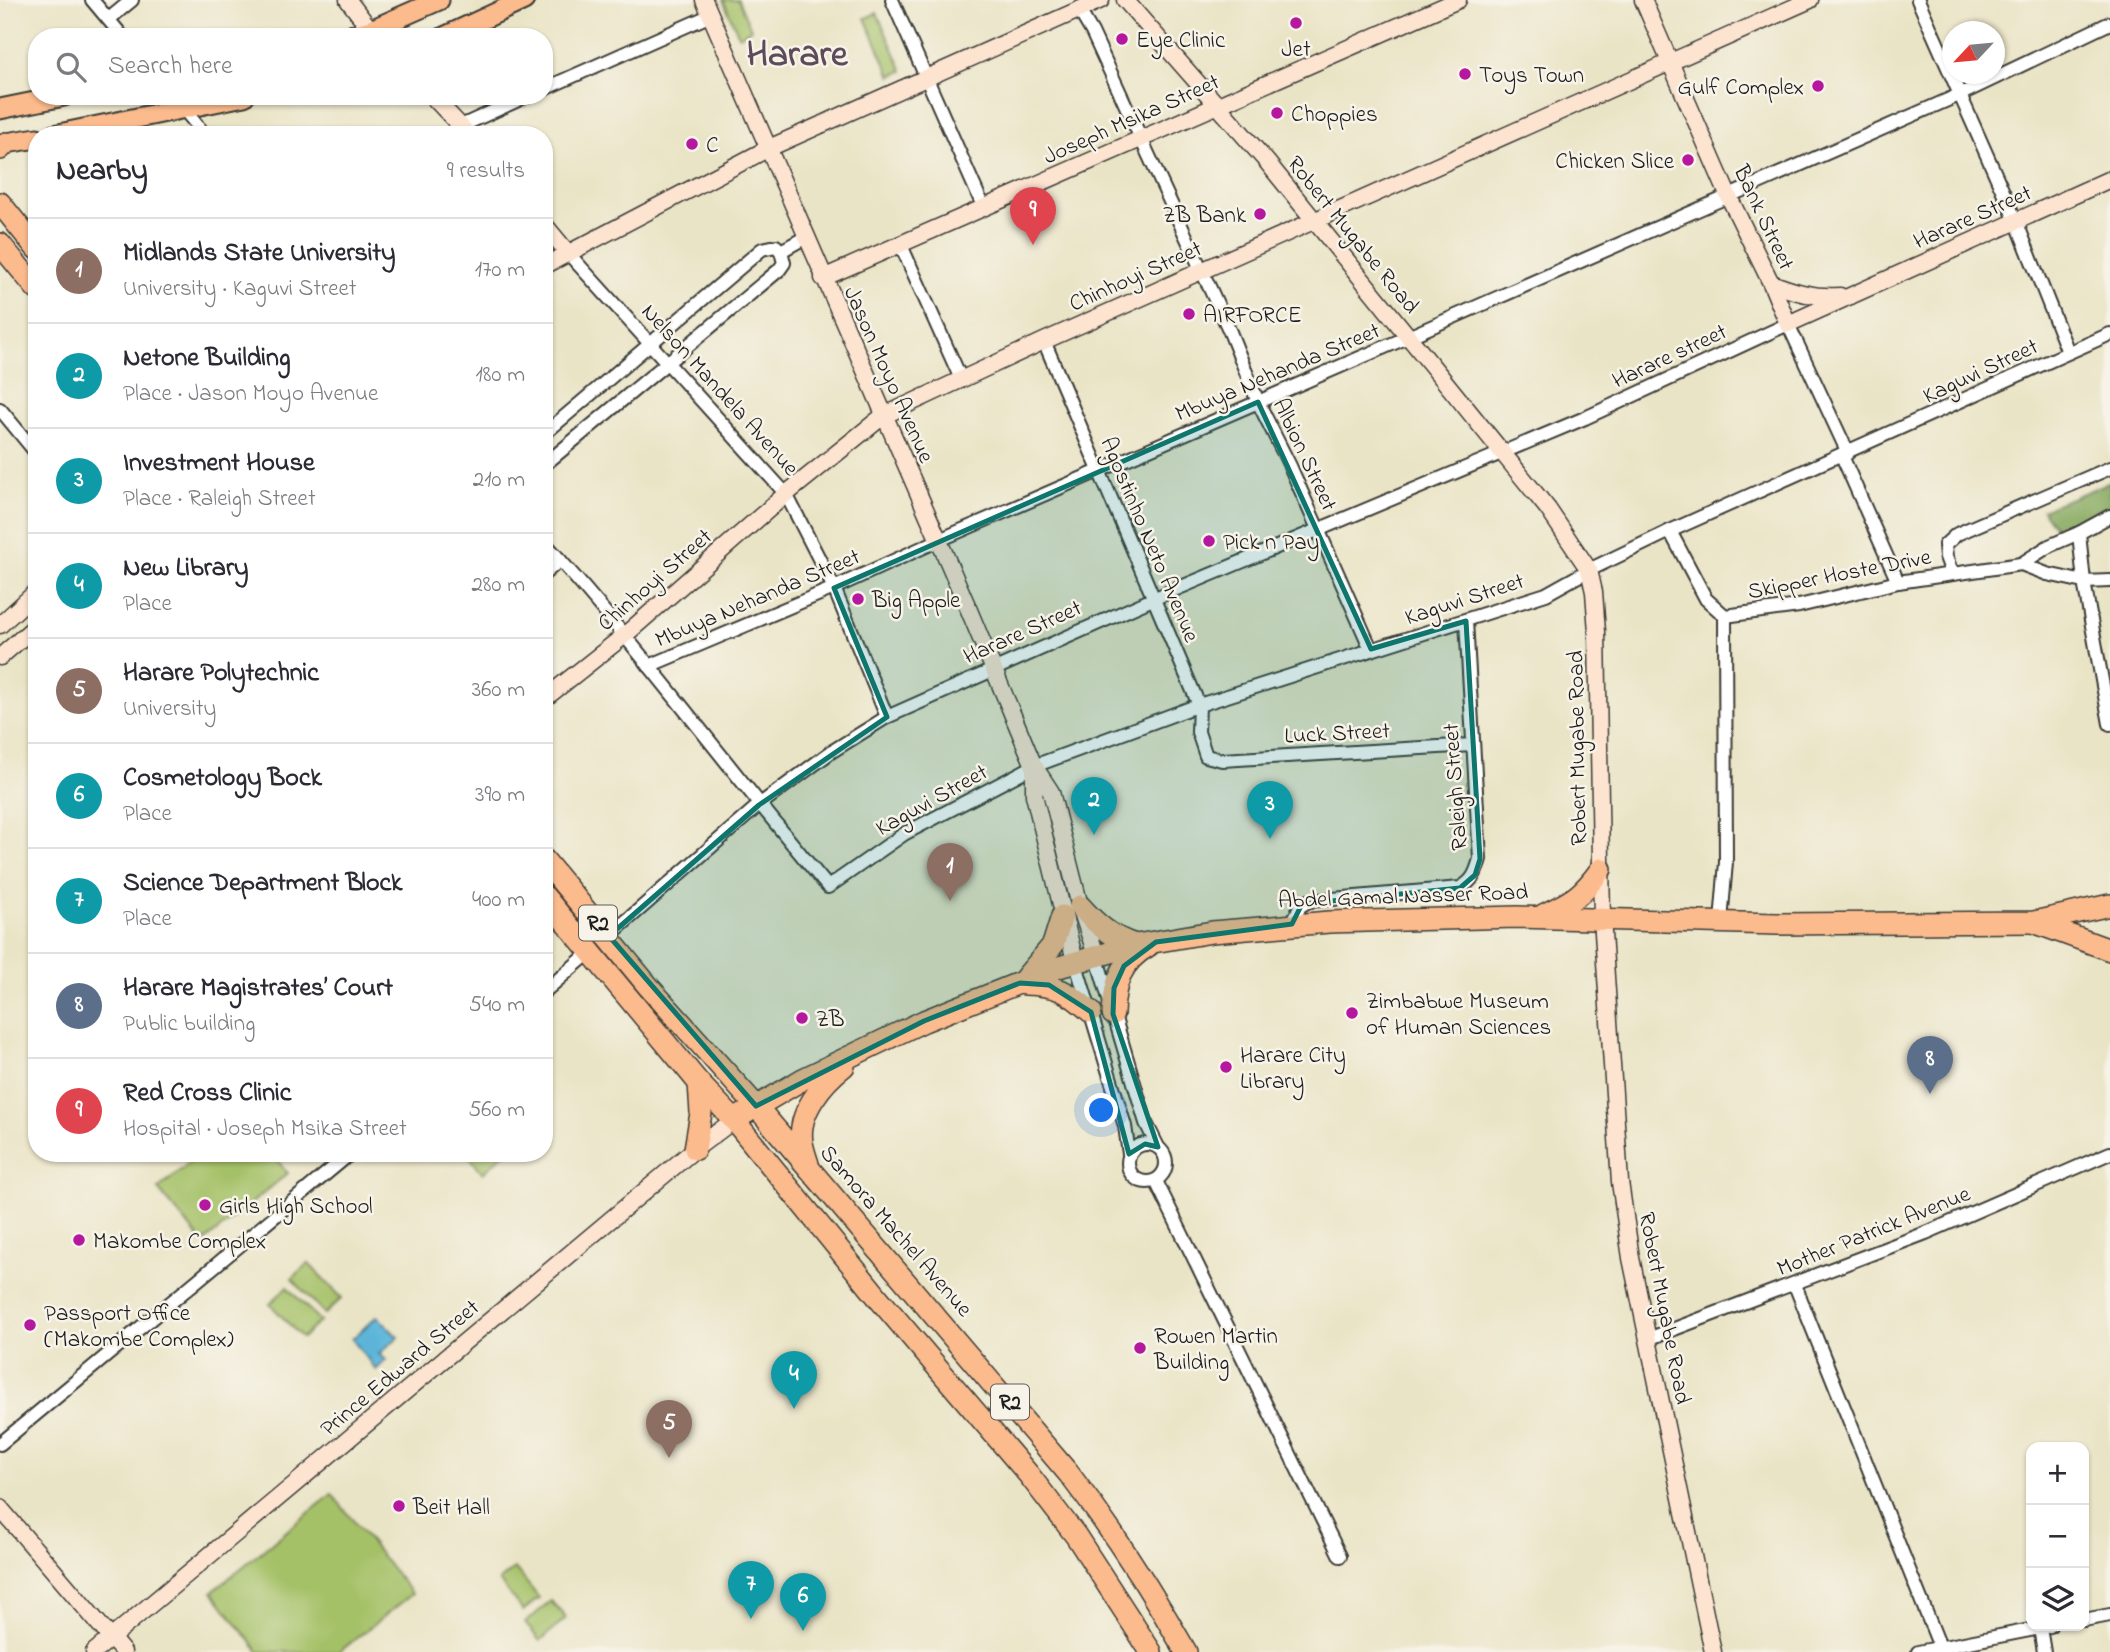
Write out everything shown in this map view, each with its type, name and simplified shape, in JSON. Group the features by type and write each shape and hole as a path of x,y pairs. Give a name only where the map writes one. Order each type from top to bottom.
{"highway":[{"path":"0,203 28,237"},
{"path":"0,244 28,278"},
{"path":"1538,918 1575,899 1584,892 1601,869"},
{"name":"Samora Machel Avenue","path":"553,871 649,987 756,1106 1069,1474 1120,1543 1186,1652"},
{"name":"Abdel Gamal Nasser Road","path":"734,1120 803,1079 924,1021 1075,961 1212,932 1292,924 1538,918 1721,922 2034,922 2110,905"},
{"name":"R2","path":"553,907 1037,1485 1076,1536 1151,1652"},
{"path":"1020,983 1053,945 1071,911 1121,941 1146,944"},
{"path":"2034,922 2110,950"},
{"path":"1113,1014 1114,988 1124,966 1146,944"},
{"path":"1020,983 1049,985 1074,996 1091,1012"},
{"path":"810,1170 801,1140 805,1112 833,1074 864,1050"},
{"path":"695,1149 701,1113 699,1083"}],"main road":[{"path":"385,28 439,0"},
{"path":"463,28 524,0"},
{"path":"0,108 28,103"},
{"path":"88,126 166,105"},
{"path":"2,145 28,140"}],"street":[{"path":"92,0 116,28"},
{"path":"109,19 132,0"},
{"path":"348,0 369,28"},
{"path":"892,0 983,206"},
{"path":"553,261 769,148 1101,0"},
{"name":"Robert Mugabe Road","path":"1125,0 1267,162 1503,451 1548,509 1589,570 1594,592 1597,632 1602,918 1620,1182 1631,1258 1713,1652"},
{"name":"Joseph Msika Street","path":"823,278 1458,0"},
{"name":"Bank Street","path":"1643,0 1728,195 1771,283 1898,582"},
{"name":"Chinhoyi Street","path":"553,692 625,635 786,494 883,416 1201,270 1315,222 1810,0"},
{"path":"1918,0 2016,220 2068,352"},
{"path":"553,84 708,7"},
{"name":"Jason Moyo Avenue","path":"708,7 1034,766 1051,792 1071,911 1075,961"},
{"name":"Albion Street","path":"1079,10 1093,32 1371,649"},
{"name":"Mbuya Nehanda Street","path":"649,666 834,588 1959,95 2110,23"},
{"path":"180,105 197,126"},
{"path":"441,105 461,126"},
{"path":"472,126 511,105"},
{"name":"Harare Street","path":"1853,295 2110,179"},
{"name":"Nelson Mandela Avenue","path":"553,235 786,494 834,588 887,716"},
{"path":"781,251 806,237"},
{"path":"900,243 961,379"},
{"path":"553,426 762,249 776,246 781,251 784,263 779,270 553,457"},
{"path":"1771,283 1796,293 1821,297 1853,295"},
{"name":"Harare street","path":"1503,451 1610,407 1853,295"},
{"name":"Kaguvi Street","path":"759,805 828,887 904,834 1034,766 1199,705 1546,594 1670,531 2110,334"},
{"name":"Agostinho Neto Avenue","path":"1044,341 1199,705 1198,732 1206,757"},
{"path":"0,410 28,443"},
{"name":"Harare Street","path":"609,936 759,805 831,752 887,716 1155,598 1503,451"},
{"path":"1952,573 1945,545 1958,534 2110,468"},
{"name":"Skipper Hoste Drive","path":"1670,531 1706,599 1725,617 1799,606 1898,582 2021,564 2049,546 2110,516"},
{"path":"2079,533 2084,582 2110,724"},
{"path":"553,552 625,635 759,805"},
{"path":"553,566 560,560"},
{"name":"Skipper Hoste Drive","path":"2021,564 2048,574 2084,582 2110,581"},
{"path":"0,625 28,599"},
{"path":"1721,922 1726,862 1725,617"},
{"name":"Raleigh Street","path":"1292,924 1304,903 1315,899 1460,888 1475,875 1480,859 1466,621"},
{"path":"0,657 28,633"},
{"name":"Luck Street","path":"1206,757 1222,760 1472,744"},
{"name":"Jason Moyo Avenue","path":"1071,911 1096,955"},
{"path":"553,984 590,951"},
{"path":"1075,961 1125,1125 1128,1167 1133,1176 1144,1182 1156,1181 1167,1167 1164,1153 1146,1123 1096,955"},
{"name":"Prince Edward Street","path":"94,1652 695,1149 734,1120"},
{"path":"1129,1154 1145,1144 1158,1147"},
{"name":"Mother Patrick Avenue","path":"1648,1339 1926,1233 2110,1153"},
{"path":"0,1444 340,1162"},
{"path":"1156,1181 1340,1556"},
{"path":"1795,1284 1940,1647"},
{"path":"0,1508 123,1652"},
{"path":"2089,1619 2110,1615"},
{"path":"1918,1652 2026,1631"},
{"path":"2044,1652 2045,1631"}],"highlighted area":[{"path":"1258,402 1371,649 1466,621 1480,859 1475,875 1460,888 1302,904 1292,924 1156,942 1124,966 1114,988 1113,1014 1158,1147 1145,1144 1129,1154 1091,1012 1049,985 1020,983 924,1021 756,1106 609,936 759,805 887,717 834,588"}],"green space":[{"path":"723,0 738,0 751,29 739,36"},
{"path":"877,13 903,71 891,76 865,18"},
{"path":"2110,482 2110,506 2055,527 2042,510"},
{"path":"190,1162 279,1162 288,1173 203,1243 158,1189"},
{"path":"474,1162 495,1162 483,1173"},
{"path":"308,1263 342,1298 325,1314 292,1279"},
{"path":"287,1287 320,1321 302,1338 270,1304"},
{"path":"332,1494 412,1594 339,1652 259,1652 212,1592"},
{"path":"515,1568 539,1598 523,1611 499,1581"},
{"path":"551,1601 566,1618 540,1641 525,1623"}],"water":[{"path":"377,1316 398,1337 379,1354 386,1360 376,1370 352,1339"}],"place":[{"name":"Jet","path":"1296,23"},
{"name":"Eye Clinic","path":"1122,39"},
{"name":"Toys Town","path":"1465,74"},
{"name":"Gulf Complex","path":"1818,86"},
{"name":"Choppies","path":"1277,113"},
{"name":"C","path":"692,144"},
{"name":"Chicken Slice","path":"1688,160"},
{"name":"ZB Bank","path":"1260,214"},
{"name":"Red Cross Clinic","path":"1033,245"},
{"name":"AIRFORCE","path":"1189,314"},
{"name":"Pick n Pay","path":"1209,541"},
{"name":"Big Apple","path":"858,599"},
{"name":"Netone Building","path":"1094,835"},
{"name":"Investment House","path":"1270,839"},
{"name":"Midlands State University","path":"950,901"},
{"name":"Zimbabwe Museum of Human Sciences","path":"1352,1013"},
{"name":"ZB","path":"802,1018"},
{"name":"Harare City Library","path":"1226,1067"},
{"name":"Harare Magistrates’ Court","path":"1930,1094"},
{"name":"Girls High School","path":"205,1205"},
{"name":"Makombe Complex","path":"79,1240"},
{"name":"Passport Office (Makombe Complex)","path":"30,1325"},
{"name":"Rowen Martin Building","path":"1140,1348"},
{"name":"New Library","path":"794,1409"},
{"name":"Harare Polytechnic","path":"669,1458"},
{"name":"Beit Hall","path":"399,1506"},
{"name":"Science Department Block","path":"751,1619"},
{"name":"Cosmetology Bock","path":"803,1631"}],"district":[{"name":"Harare","path":"797,52"}]}
